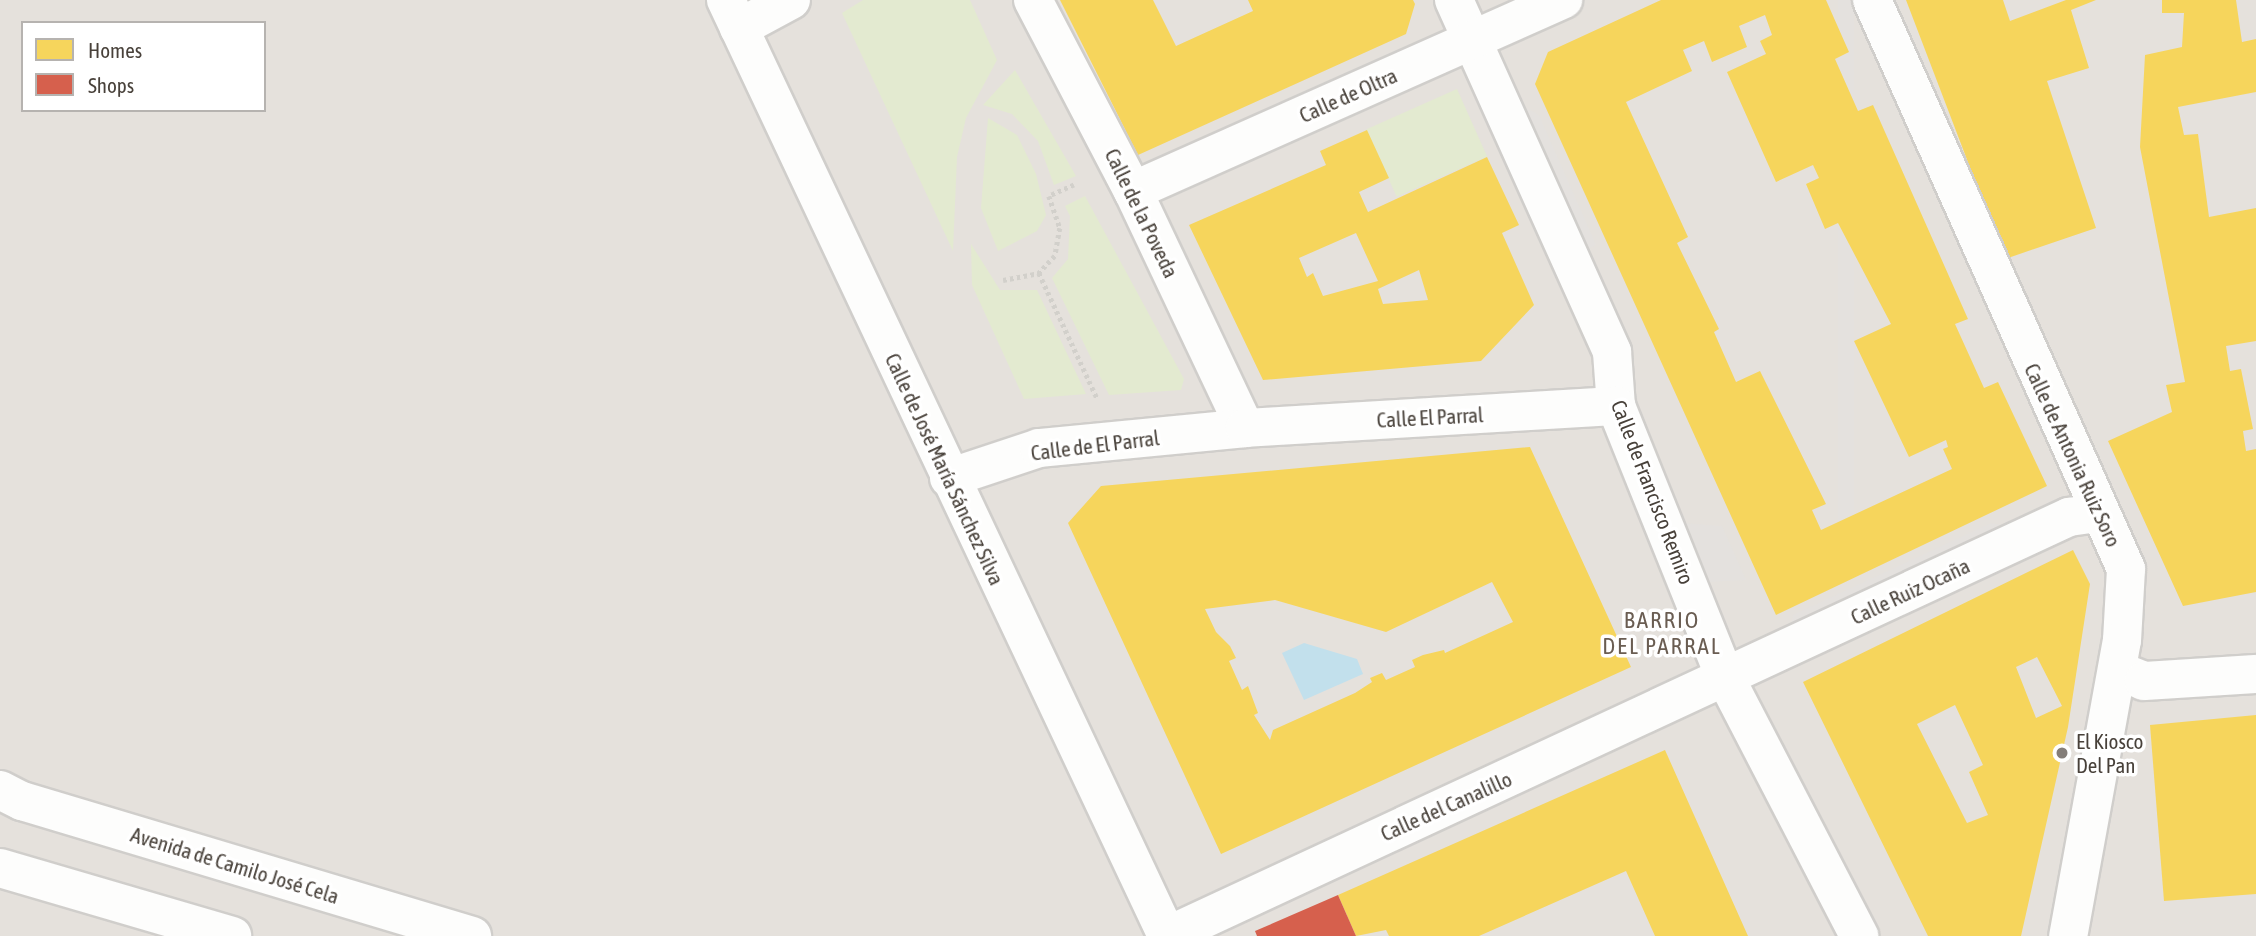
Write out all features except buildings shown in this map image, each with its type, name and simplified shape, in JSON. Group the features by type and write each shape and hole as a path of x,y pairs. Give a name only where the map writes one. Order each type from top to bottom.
{"street":[{"path":"733,14 791,0"},
{"name":"Calle de la Poveda","path":"1033,0 1133,191 1245,428"},
{"name":"Calle de Francisco Remiro","path":"1454,0 1612,352 1616,407 1725,677 1859,936"},
{"name":"Calle de Oltra","path":"1133,191 1563,0"},
{"name":"Calle de Antonia Ruiz Soro","path":"1872,0 2098,513 2126,569 2128,592 2117,670 2068,936"},
{"name":"Calle de José María Sánchez Silva","path":"733,14 949,478 1167,936"},
{"name":"Calle El Parral","path":"1245,428 1616,407"},
{"name":"Calle de El Parral","path":"949,478 1039,448 1245,428"},
{"name":"Calle Ruiz Ocaña","path":"1725,677 2069,517 2098,513"},
{"path":"2117,670 2144,681 2256,674"},
{"name":"Calle del Canalillo","path":"1167,936 1725,677"},
{"name":"Avenida de Camilo José Cela","path":"0,790 22,801 472,936"},
{"path":"0,868 232,936"}],"path":[{"path":"1003,280 1039,273 1055,256 1060,228 1049,196 1074,186"},
{"path":"1039,273 1098,401 1062,404 1068,445"}],"shaded area":[{"path":"0,0 2256,0 2256,936 0,936"},
{"path":"1838,0 1854,0 1854,524 1838,524"},
{"path":"1515,102 1539,115 1596,245 1582,251"},
{"path":"1682,523 1722,526 1746,580 1707,582"},
{"path":"1991,523 2014,527 1790,632 1793,615"}],"green space":[{"path":"863,0 970,0 997,60 966,118 957,157 953,251 842,13"},
{"path":"1015,70 1076,176 1054,185 1038,141 1012,114 983,105"},
{"path":"1457,89 1487,157 1397,197 1367,129"},
{"path":"988,118 1017,135 1036,174 1046,215 1037,231 998,251 981,208"},
{"path":"1085,196 1184,379 1181,390 1109,395 1052,278 1068,259 1070,216 1065,206"},
{"path":"971,244 1000,290 1037,290 1086,394 1024,399 972,285"}],"water":[{"path":"1304,643 1357,659 1363,674 1304,700 1282,653"}],"place":[{"name":"El Kiosco Del Pan","path":"2062,753"}],"district":[{"name":"BARRIO DEL PARRAL","path":"1662,633"}]}
